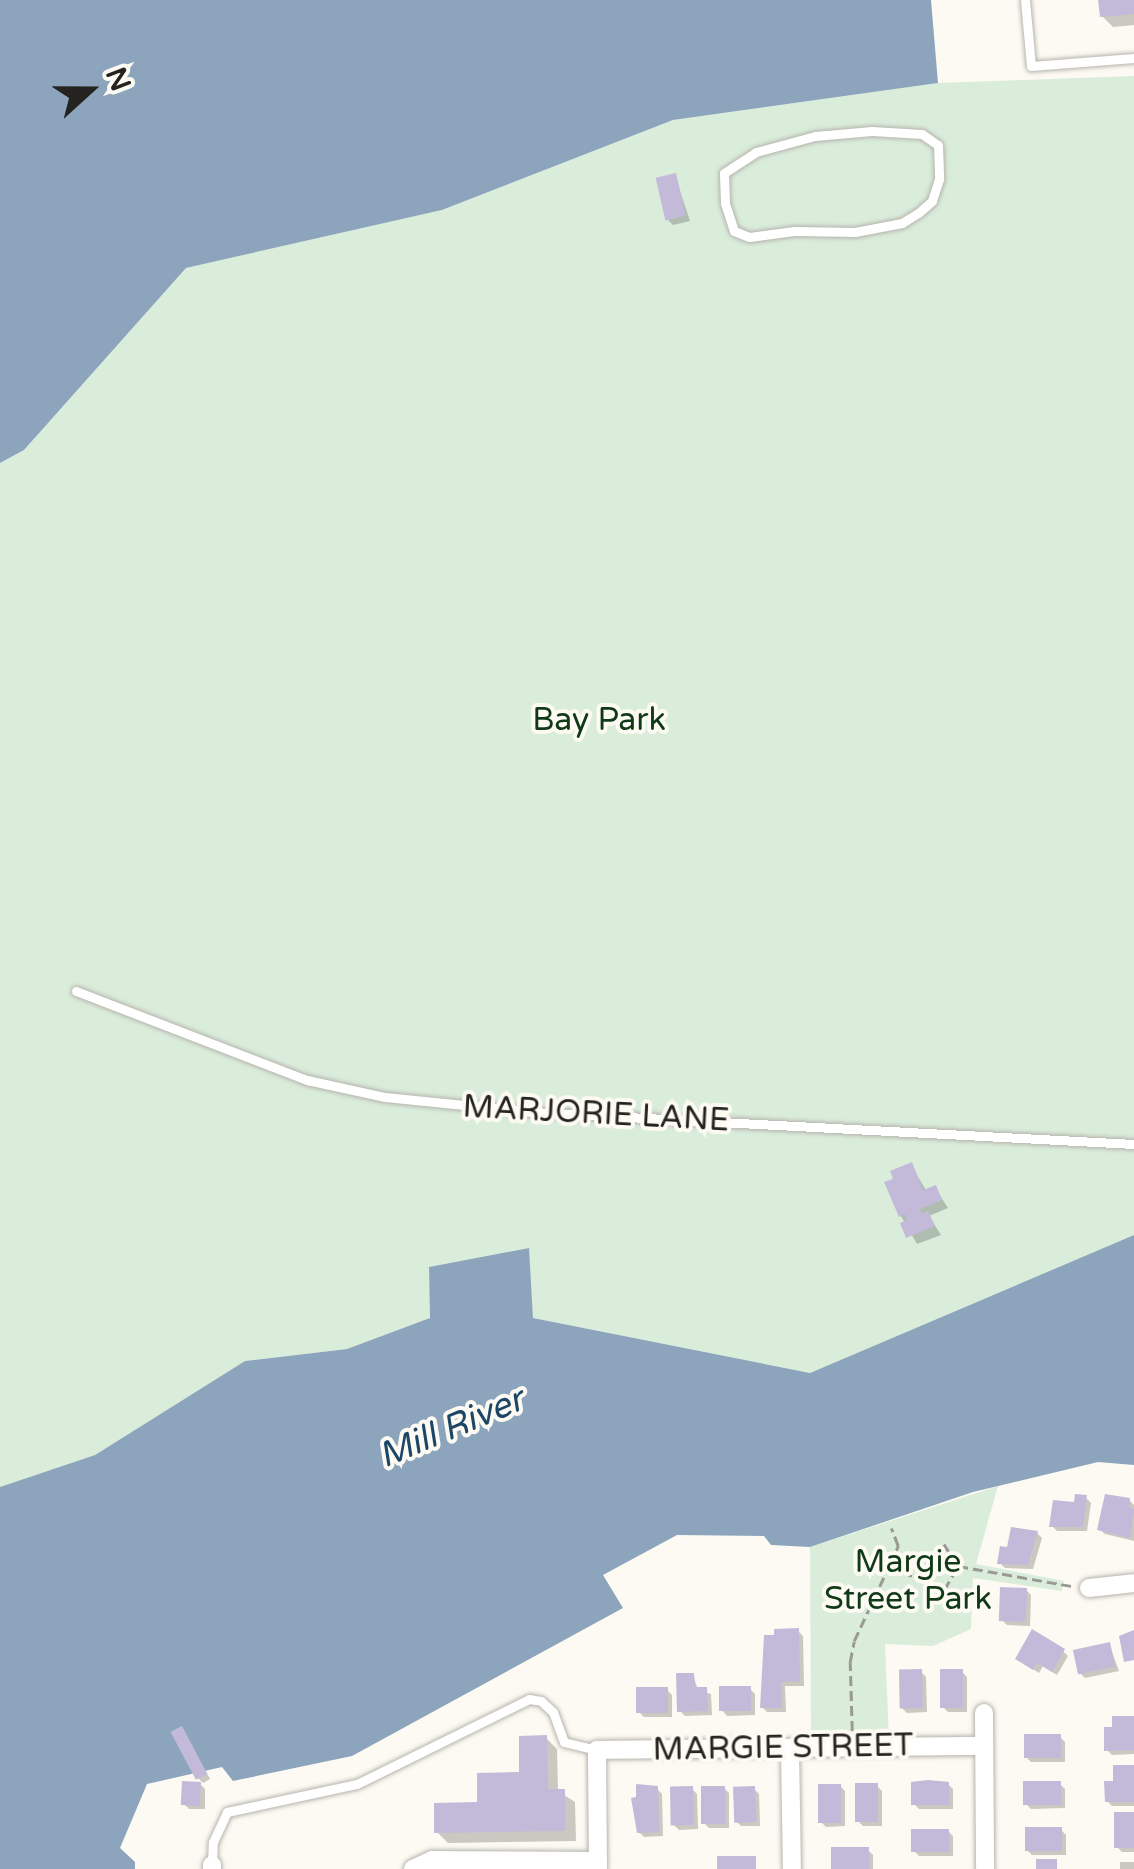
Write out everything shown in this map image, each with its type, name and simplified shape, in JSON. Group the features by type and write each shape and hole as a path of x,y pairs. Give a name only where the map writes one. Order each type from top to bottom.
{"street":[{"path":"1089,1588 1134,1584"},
{"path":"984,1713 985,1869"},
{"name":"MARGIE STREET","path":"597,1757 790,1748 982,1746"},
{"path":"790,1748 792,1869"},
{"path":"413,1869 432,1860 598,1865 597,1757"}],"lane":[{"path":"1025,0 1031,66 1134,58"},
{"path":"872,131 922,134 938,145 939,180 932,200 902,223 855,232 794,230 749,237 734,231 725,203 724,173 756,152 814,136 872,131"},
{"name":"MARJORIE LANE","path":"76,991 307,1080 385,1098 532,1112 1134,1144"},
{"path":"212,1867 214,1842 227,1812 357,1784 529,1699 541,1702 553,1712 564,1742 597,1757"}],"path":[{"path":"853,1747 850,1662 854,1641 898,1546 891,1528"},
{"path":"944,1544 958,1566 1089,1588"},
{"path":"889,1566 944,1590 958,1566"}],"green space":[{"name":"Bay Park","path":"1134,76 1134,1235 810,1373 533,1318 528,1248 429,1267 431,1318 347,1349 245,1361 95,1455 0,1487 0,463 24,450 186,268 442,210 673,120 938,83"},
{"name":"Margie Street Park","path":"998,1486 976,1564 1064,1581 1062,1591 973,1578 971,1629 933,1646 885,1644 889,1740 811,1742 810,1547"}],"water":[{"path":"0,0 931,0 938,83 673,120 442,210 186,268 24,450 0,463"},
{"name":"Mill River","path":"1134,1235 1134,1465 1098,1462 973,1492 810,1547 771,1545 764,1536 677,1535 603,1575 623,1608 352,1756 233,1781 222,1767 147,1784 120,1848 135,1862 135,1869 0,1869 0,1487 95,1455 245,1361 347,1349 430,1318 429,1267 529,1248 533,1318 810,1373"}],"building":[{"path":"1098,0 1134,0 1134,14 1100,17"},
{"path":"676,173 686,216 665,221 656,178"},
{"path":"912,1162 923,1190 936,1185 942,1200 920,1209 922,1214 928,1211 935,1226 906,1238 900,1223 907,1220 905,1214 899,1217 884,1182 893,1179 890,1171"},
{"path":"1075,1494 1087,1495 1083,1527 1049,1527 1053,1500 1074,1502"},
{"path":"1105,1494 1130,1498 1129,1508 1134,1509 1130,1538 1097,1530"},
{"path":"1011,1527 1038,1531 1028,1565 997,1564 1000,1546 1007,1547"},
{"path":"1000,1587 1027,1588 1026,1622 999,1621"},
{"path":"799,1628 800,1681 781,1682 782,1708 760,1708 764,1635 774,1635 774,1629"},
{"path":"1032,1629 1065,1649 1052,1672 1037,1663 1033,1670 1015,1659"},
{"path":"1134,1630 1134,1660 1124,1662 1119,1636"},
{"path":"1110,1642 1115,1666 1078,1674 1073,1650"},
{"path":"899,1669 922,1669 923,1708 900,1708"},
{"path":"940,1669 963,1669 963,1708 940,1708"},
{"path":"676,1673 694,1673 695,1687 707,1687 708,1711 677,1712"},
{"path":"719,1686 751,1686 751,1711 719,1711"},
{"path":"636,1687 668,1687 668,1713 636,1713"},
{"path":"1112,1716 1134,1716 1134,1750 1104,1751 1104,1727 1112,1727"},
{"path":"182,1726 207,1774 196,1780 171,1732"},
{"path":"1024,1734 1061,1734 1061,1758 1024,1758"},
{"path":"547,1735 548,1789 565,1789 565,1831 434,1833 434,1803 477,1802 477,1773 519,1772 519,1736"},
{"path":"1113,1765 1134,1765 1134,1802 1105,1802 1104,1781 1113,1781"},
{"path":"182,1781 201,1782 200,1806 181,1805"},
{"path":"1023,1781 1061,1781 1061,1805 1023,1805"},
{"path":"911,1782 949,1782 949,1805 911,1805"},
{"path":"855,1783 878,1783 878,1822 855,1822"},
{"path":"636,1784 658,1786 659,1832 637,1833 631,1798 636,1797"},
{"path":"818,1784 841,1784 841,1823 818,1823"},
{"path":"670,1786 693,1786 694,1825 671,1825"},
{"path":"701,1786 725,1786 725,1824 701,1824"},
{"path":"755,1786 756,1822 734,1823 733,1787"},
{"path":"1114,1812 1134,1812 1134,1848 1114,1848"},
{"path":"1025,1827 1062,1827 1062,1851 1025,1851"},
{"path":"911,1829 949,1829 949,1852 911,1852"},
{"path":"831,1847 869,1847 869,1869 831,1869"},
{"path":"717,1856 756,1856 756,1869 717,1869"},
{"path":"1036,1859 1057,1859 1057,1869 1036,1869"}]}
